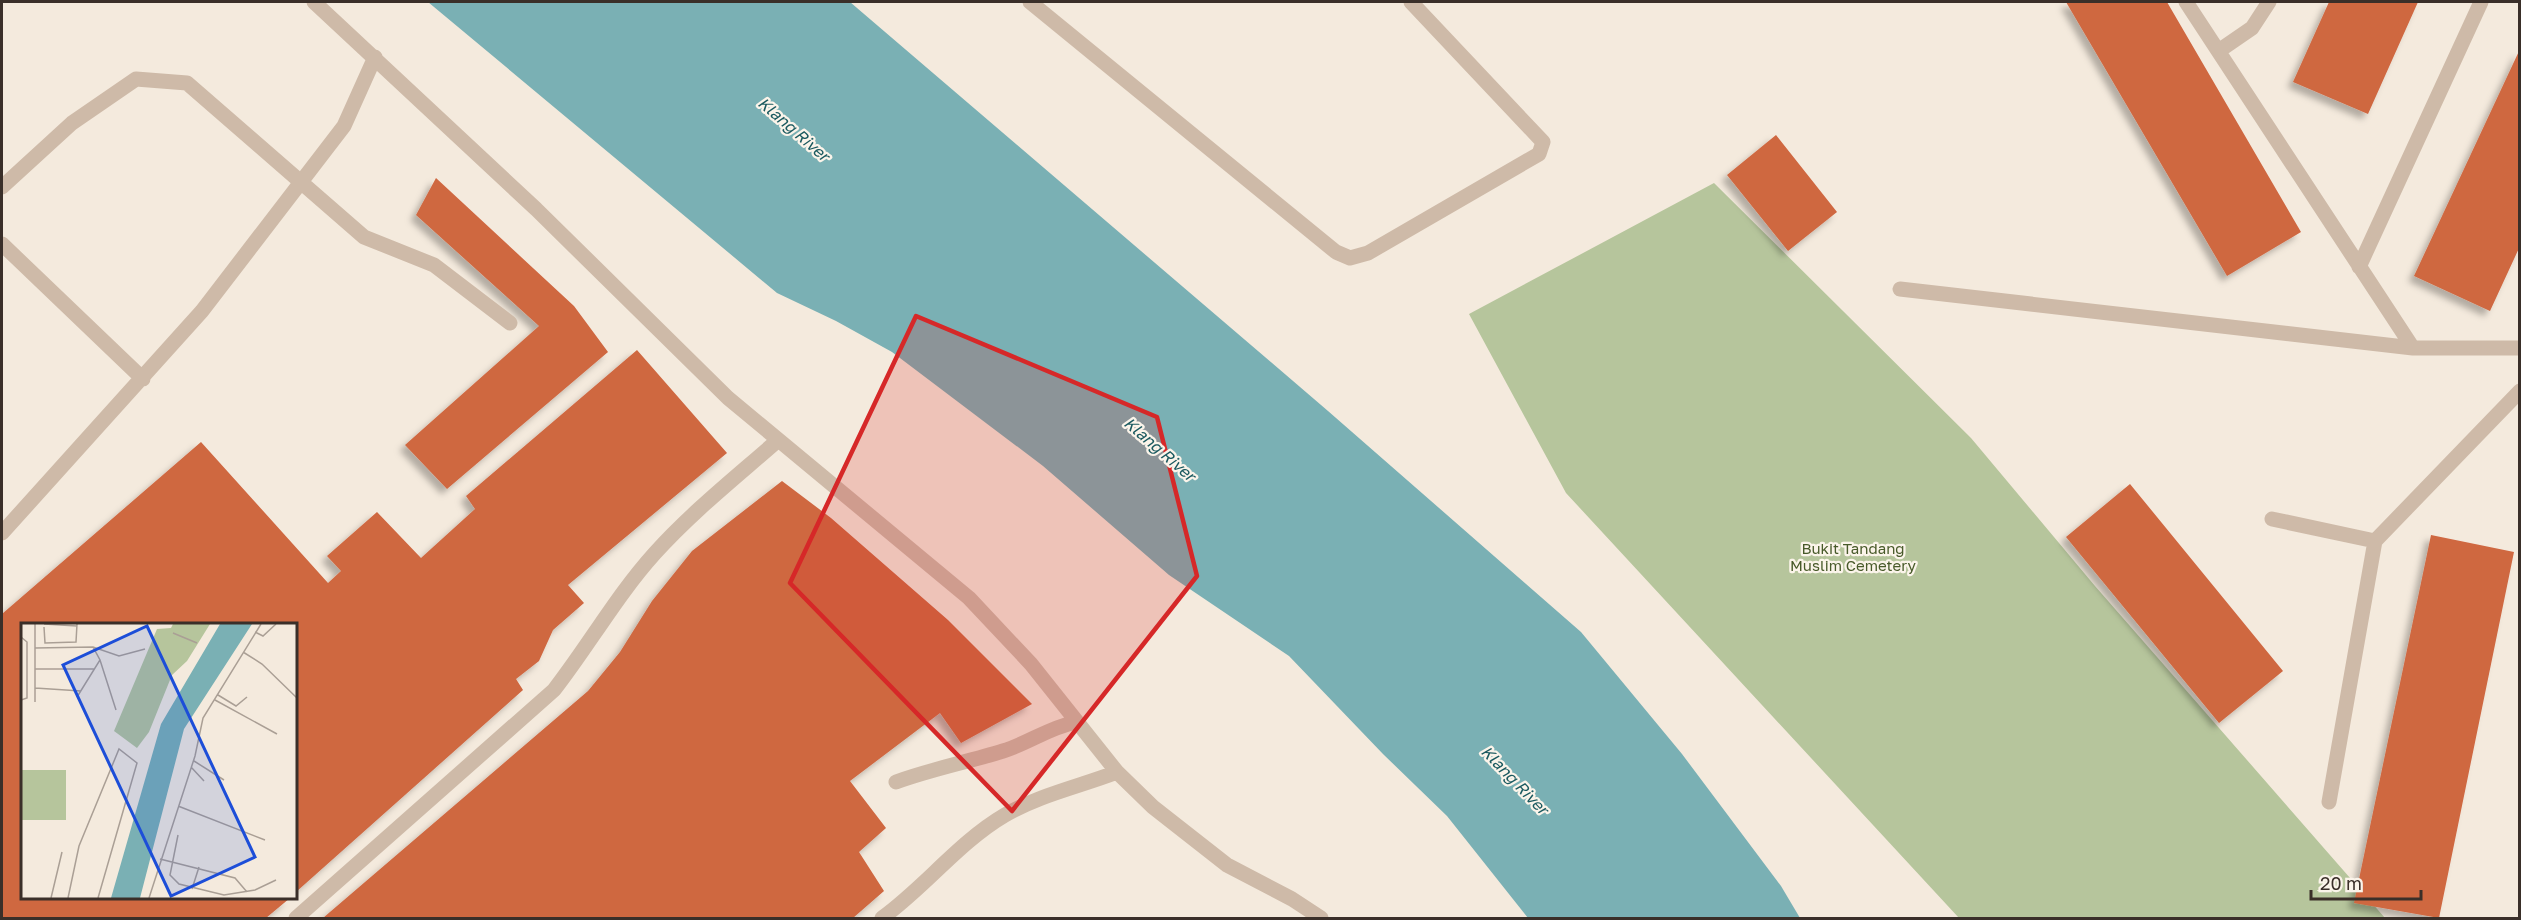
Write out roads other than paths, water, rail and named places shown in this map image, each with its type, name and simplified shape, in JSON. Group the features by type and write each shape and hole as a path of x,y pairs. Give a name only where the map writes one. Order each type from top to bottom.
{"street":[{"path":"314,2 536,209 728,398 969,598 1031,664 1117,772 1152,807 1227,866 1292,899 1321,918"},
{"path":"1030,2 1336,252 1350,258 1368,253 1539,154 1543,142 1411,2"},
{"path":"2186,2 2413,348"},
{"path":"2220,51 2252,28 2269,2"},
{"path":"2359,267 2481,2"},
{"path":"2,533 202,312 344,126 375,57"},
{"path":"2,187 72,123 136,79 187,83 364,237 434,265 510,323"},
{"path":"2,244 143,379"},
{"path":"1900,289 2413,348 2520,348"},
{"path":"2329,802 2375,541 2520,391"},
{"path":"296,918 554,690 577,661 628,586 656,552 692,516 777,441"},
{"path":"2272,519 2375,541"},
{"path":"896,782 1005,750 1055,726 1076,722"},
{"path":"882,918 901,904 980,832 1006,814 1117,772"}],"water":[{"name":"Klang River","path":"428,2 850,2 1328,411 1581,632 1682,754 1781,886 1800,918 1528,918 1447,816 1383,754 1289,656 1169,575 1043,466 892,352 836,321 777,293"}],"park label":[{"name":"Bukit Tandang Muslim Cemetery","path":"1853,556"}]}
